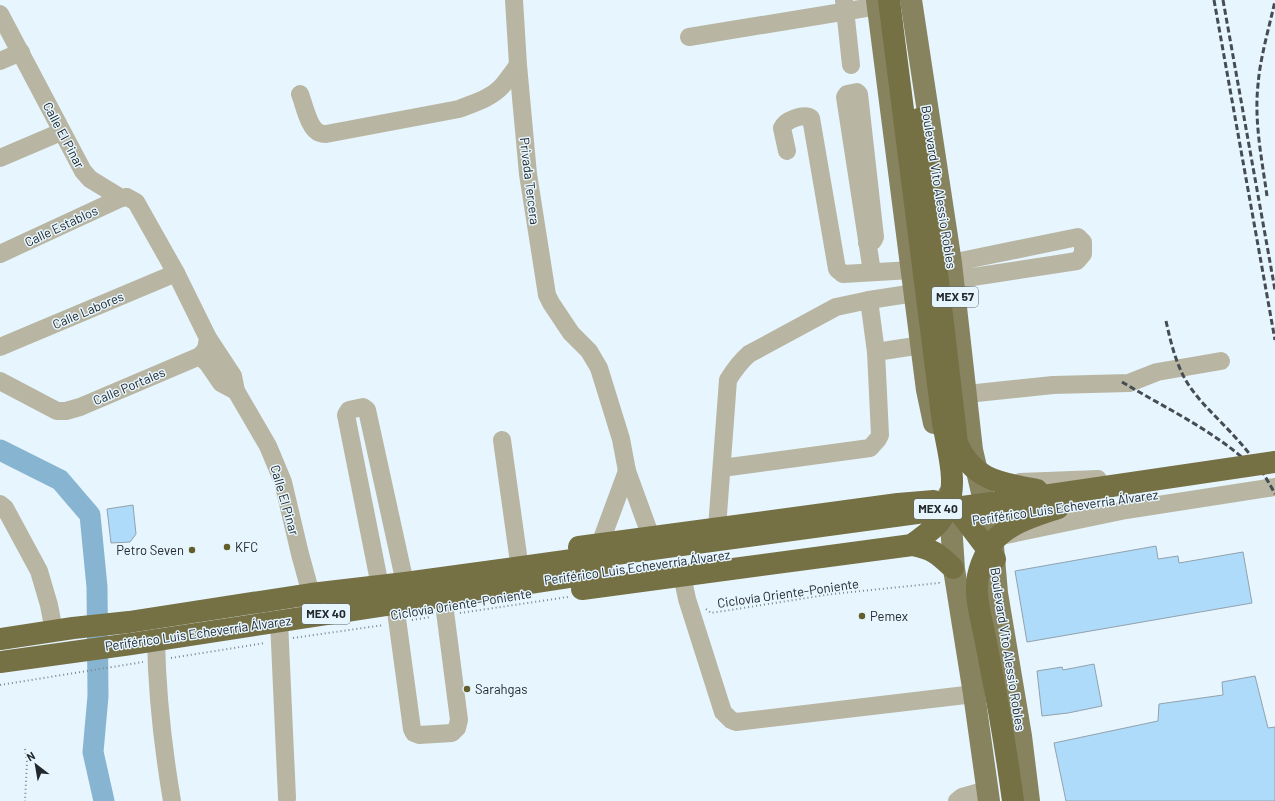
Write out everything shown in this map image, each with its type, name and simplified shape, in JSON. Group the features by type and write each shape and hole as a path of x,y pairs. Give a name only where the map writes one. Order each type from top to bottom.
{"highway":[{"path":"902,0 918,119 957,443 964,457 977,471 988,478 1058,501"},
{"path":"881,2 952,484 950,500 944,515 935,526 912,545"},
{"name":"Periférico Luis Echeverría Álvarez","path":"1058,501 1275,462"},
{"name":"Periférico Luis Echeverría Álvarez","path":"0,639 129,622 311,594 1058,501 1275,476"},
{"path":"479,573 504,560 518,556 601,557 651,537 898,504 950,500"},
{"path":"950,500 996,575"},
{"path":"1013,801 993,677 976,586 979,572 992,543 1018,523 1058,501"},
{"path":"898,504 906,509 912,516 916,526 916,536 912,545"},
{"path":"522,584 540,589 556,591 587,588 912,545 927,548 937,554 953,568"},
{"name":"Periférico Luis Echeverría Álvarez","path":"0,662 71,651 131,644 156,650 445,606 522,584 601,557"}],"main road":[{"name":"Boulevard Vito Alessio Robles","path":"911,0 952,272 967,394 972,450 992,535 996,575 1021,736 1029,801"},
{"name":"MEX 57","path":"881,2 912,270 928,390 950,500 953,568 950,595"},
{"path":"950,500 992,535"},
{"path":"988,796 974,694 950,595 983,589 996,575 999,558 1004,548 1013,538 1024,531"}],"street":[{"name":"Privada Tercera","path":"514,0 518,65 528,174 547,296 571,333 589,351 599,368 621,439 627,471"},
{"path":"689,37 845,6 881,2"},
{"path":"845,6 851,64"},
{"name":"Calle El Pinar","path":"0,14 61,132 83,171 90,179 121,198 127,197 136,202 176,273 208,338 233,376 236,391 268,446 283,482 311,594"},
{"path":"0,62 20,52"},
{"path":"300,94 309,119 315,130 319,133 326,134 459,108 478,102 490,96 502,86 518,65"},
{"path":"867,243 873,241 874,237 859,94 857,92 847,94 845,97 867,243 872,272"},
{"path":"787,151 782,128 783,126 786,122 806,115 810,118 837,268 843,274 912,270"},
{"path":"0,158 61,132"},
{"name":"Calle Establos","path":"0,254 121,198"},
{"path":"1078,238 1083,242 1083,254 1077,261 952,272 1078,238"},
{"name":"Calle Labores","path":"0,347 176,273"},
{"path":"717,528 728,380 740,361 749,354 825,312 846,304 915,293"},
{"path":"722,468 870,448 878,440 880,435 876,352 869,300"},
{"path":"208,338 206,349 200,356 208,364 220,383 236,391"},
{"path":"876,352 922,346"},
{"name":"Calle Portales","path":"0,381 57,411 66,411 200,356"},
{"path":"967,394 1053,385 1129,383 1157,372 1221,361"},
{"path":"380,586 346,415 349,410 363,407 367,410 405,583"},
{"path":"502,440 518,556"},
{"path":"972,450 985,469 992,474 1013,482 1098,479 1271,454 1275,455"},
{"path":"627,471 651,537"},
{"path":"601,557 627,471"},
{"path":"1013,482 1006,487 1003,495 1002,505 1004,514 1008,522 1015,528 1024,531"},
{"name":"Periférico Luis Echeverría Álvarez","path":"992,535 1004,535 1126,510 1275,487"},
{"path":"0,504 5,508 39,571 49,605 63,630"},
{"path":"682,575 687,599 723,712 731,720 736,722 974,694"},
{"path":"396,613 412,729 414,733 419,736 452,733 457,728 459,720 445,606"},
{"path":"279,631 287,798"},
{"path":"156,650 162,741 172,801"},
{"path":"957,801 962,797 988,796"}],"path":[{"name":"Ciclovía Oriente-Poniente","path":"687,599 711,612 832,594 939,583 950,595"},
{"name":"Ciclovía Oriente-Poniente","path":"0,685 111,667 156,650 445,606 571,596"},
{"path":"25,749 27,762 26,801"}],"building":[{"path":"133,505 136,534 130,542 111,543 107,509"},
{"path":"1156,546 1158,559 1178,556 1179,563 1243,552 1252,603 1027,642 1015,571"},
{"path":"1094,664 1102,706 1068,713 1042,716 1037,671 1062,667 1063,670"},
{"path":"1255,676 1268,728 1275,727 1275,801 1066,801 1054,743 1158,721 1159,704 1223,695 1222,682"}],"waterway":[{"path":"0,450 60,480 90,515 97,587 98,696 93,752 104,801"}],"railway":[{"path":"1214,0 1275,340"},
{"path":"1223,0 1275,290"},
{"path":"1267,196 1259,141 1257,99 1261,64 1275,1"},
{"path":"1166,321 1177,362 1188,384 1204,405 1229,430 1252,457 1275,494"},
{"path":"1122,382 1208,432 1255,469"}],"place":[{"name":"KFC","path":"227,547"},
{"name":"Petro Seven","path":"192,550"},
{"name":"Pemex","path":"862,616"},
{"name":"Sarahgas","path":"467,689"}]}
